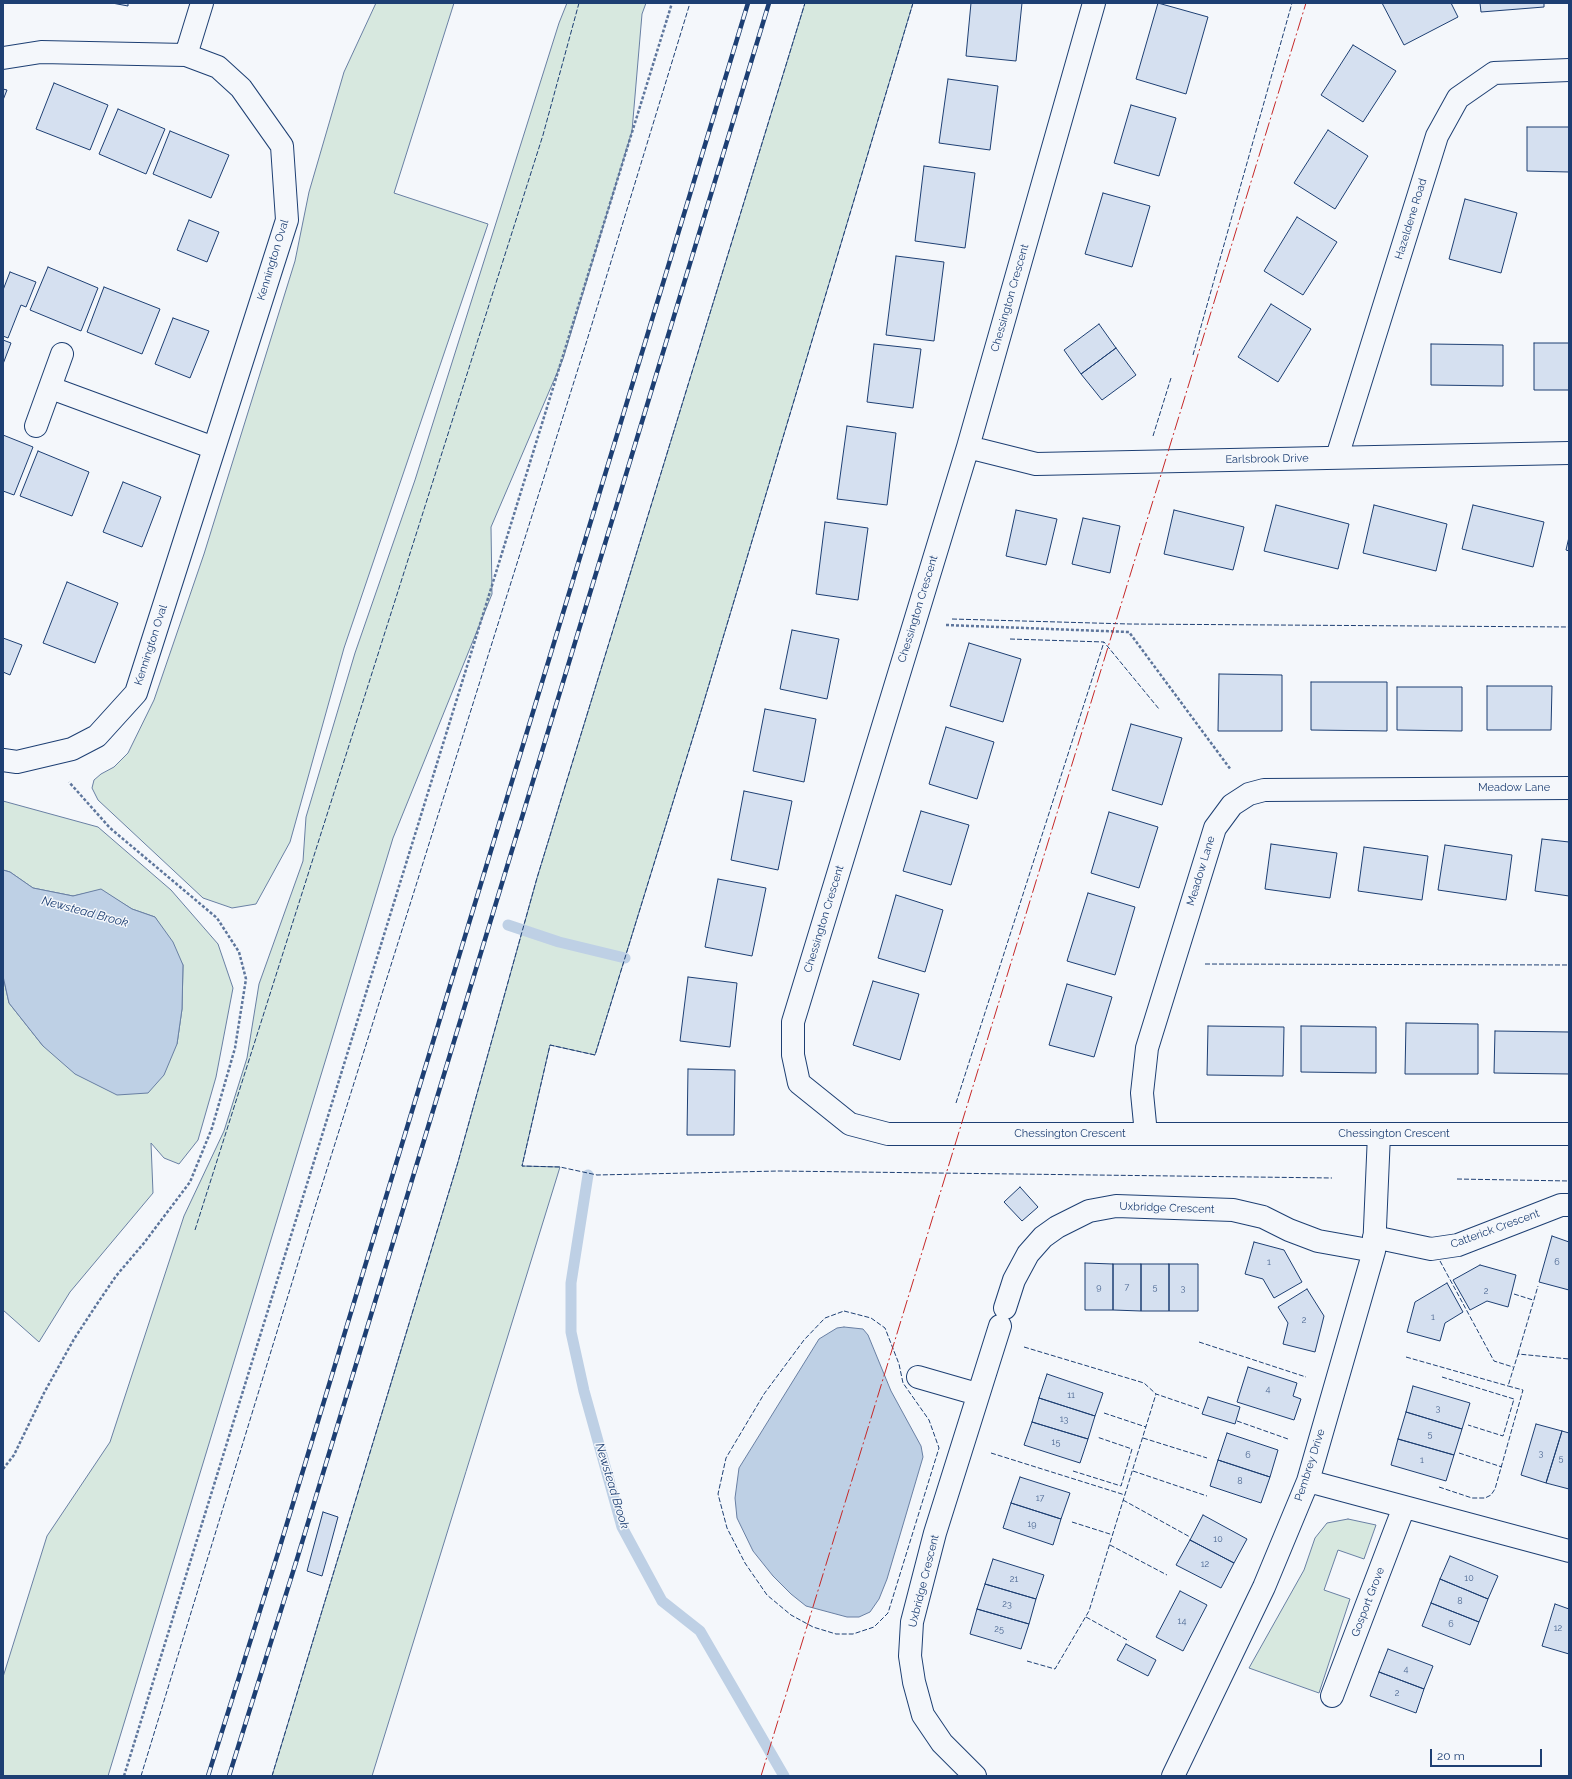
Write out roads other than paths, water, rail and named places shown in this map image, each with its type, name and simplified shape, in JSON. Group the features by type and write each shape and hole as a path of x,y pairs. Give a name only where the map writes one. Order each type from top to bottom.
{"street":[{"path":"186,55 202,3"},
{"name":"Chessington Crescent","path":"1094,3 968,447 793,1022 793,1055 799,1083 850,1124 888,1134 1569,1134"},
{"name":"Kennington Oval","path":"3,58 41,52 186,55 218,67 241,88 282,146 287,220 136,693 97,736 72,749 54,755 18,762 3,760"},
{"name":"Hazeldene Road","path":"1337,457 1437,136 1458,98 1494,72 1569,70"},
{"path":"36,426 62,354"},
{"path":"50,388 214,448"},
{"name":"Earlsbrook Drive","path":"968,447 1036,464 1569,453"},
{"name":"Meadow Lane","path":"1146,1134 1142,1093 1147,1048 1215,828 1232,805 1249,794 1264,790 1569,788"},
{"name":"Pembrey Drive","path":"1172,1776 1264,1586 1308,1481 1374,1244 1379,1134"},
{"name":"Catterick Crescent","path":"1374,1244 1431,1249 1458,1245 1561,1205 1569,1206"},
{"name":"Uxbridge Crescent","path":"975,1776 942,1743 923,1715 914,1682 910,1656 912,1622 935,1533 977,1394 1014,1280 1028,1254 1043,1237 1057,1227 1089,1211 1116,1206 1233,1210 1263,1217 1289,1230 1318,1241 1374,1244"},
{"path":"918,1377 977,1394"},
{"path":"1308,1481 1569,1551"},
{"name":"Gosport Grove","path":"1332,1696 1404,1507"}],"water":[{"path":"3,870 10,872 33,888 73,896 101,889 132,909 155,917 173,942 183,965 182,1009 177,1044 164,1075 148,1093 117,1095 75,1074 43,1046 9,1003 3,976"},
{"path":"844,1327 863,1329 868,1335 891,1391 921,1446 923,1457 887,1579 879,1599 870,1612 859,1617 847,1617 806,1606 791,1594 773,1576 753,1551 737,1518 735,1498 739,1468 819,1339 837,1328"}],"waterway":[{"name":"Newstead Brook","path":"508,925 559,942 625,958"},
{"name":"Newstead Brook","path":"588,1175 571,1283 571,1332 584,1391 622,1527 662,1601 700,1631 784,1776"}],"railway":[{"path":"208,1776 278,1553 748,3"},
{"path":"229,1776 297,1559 769,3"}]}
